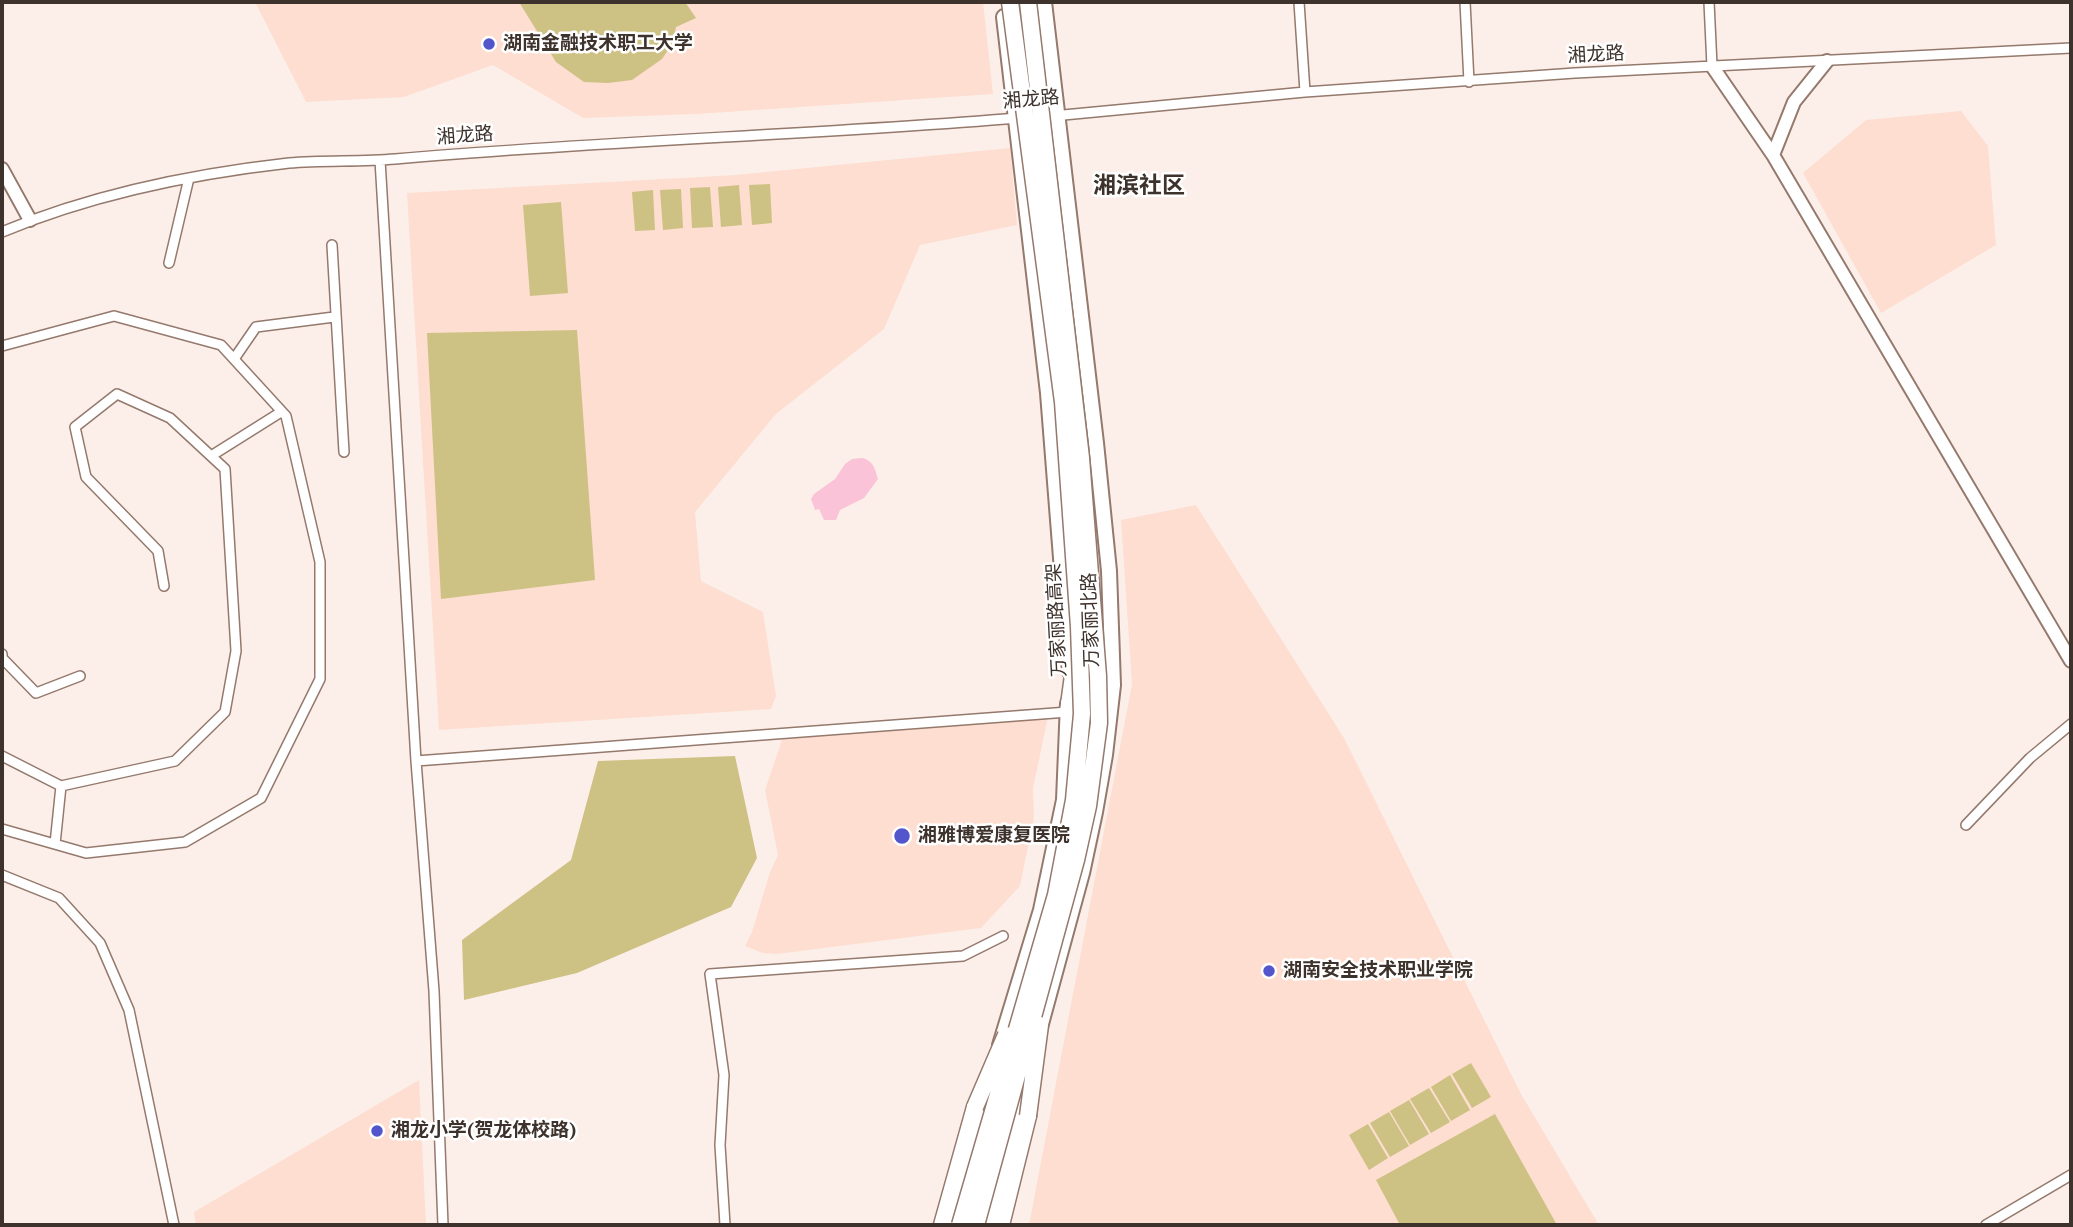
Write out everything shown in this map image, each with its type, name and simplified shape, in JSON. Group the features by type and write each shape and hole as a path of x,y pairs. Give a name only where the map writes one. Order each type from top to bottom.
{"highway":[{"name":"万家丽路高架","path":"976,1225 1042,967 1074,800 1082,714 1079,627 1063,402 1010,2"},
{"name":"万家丽路高架","path":"960,1225 1042,967 1088,807 1098,723 1098,676 1081,458 1028,2"},
{"path":"1042,251 1075,661 1068,712"},
{"path":"942,1225 975,1107 1042,967"},
{"path":"1001,1225 1028,1116 1042,967"}],"main road":[{"name":"万家丽北路","path":"950,1225 1041,910 1064,800 1068,712 1070,662 1048,393 1003,2"},
{"name":"万家丽北路","path":"987,1225 1082,873 1105,755 1113,685 1109,571 1044,2"}],"street":[{"path":"1299,2 1305,92"},
{"path":"1465,2 1469,82"},
{"path":"1709,2 1712,66 1773,155 2071,661"},
{"name":"湘龙路","path":"2,232 112,193 291,163 380,160 472,152 915,127 1305,92 1576,73 2071,48"},
{"path":"1773,155 1794,102 1827,61"},
{"path":"380,160 416,761 434,991 443,1225"},
{"path":"2,169 30,220"},
{"path":"169,263 190,178"},
{"path":"332,244 334,317 344,452"},
{"path":"2,346 114,316 220,345 286,416 320,562 320,679 261,798 185,842 86,853 2,829"},
{"path":"234,359 256,327 334,317"},
{"path":"2,756 61,786 175,761 225,712 236,651 225,469 170,418 117,394 75,427 86,477 158,551 164,586"},
{"path":"211,456 281,412"},
{"path":"2,654 2,658 36,693 79,676"},
{"path":"416,761 1068,712"},
{"path":"1966,825 2030,758 2071,724"},
{"path":"55,844 61,786"},
{"path":"2,875 59,898 100,943 129,1010 174,1225"},
{"path":"724,1225 720,1145 724,1075 710,974 963,956 1003,936"},
{"path":"1986,1225 2071,1175"}],"shaded area":[{"path":"255,2 983,2 993,94 697,114 583,118 493,65 404,97 306,102"},
{"path":"519,2 685,2 696,18 676,27 672,44 662,59 632,80 584,82 556,62"},
{"path":"1961,111 1988,146 1996,245 1881,313 1803,173 1866,120"},
{"path":"1010,148 1017,225 920,245 884,329 776,414 695,512 701,581 763,612 776,696 771,709 439,730 407,193 736,175"},
{"path":"770,184 772,223 752,225 749,185"},
{"path":"739,185 742,225 721,227 718,187"},
{"path":"710,187 713,227 692,228 690,188"},
{"path":"681,189 683,228 663,230 660,190"},
{"path":"653,190 655,230 635,231 632,192"},
{"path":"561,202 568,293 530,296 523,205"},
{"path":"577,330 595,580 441,599 427,333"},
{"path":"862,458 872,463 878,479 864,498 840,510 836,520 824,520 819,509 815,510 811,499 814,494 835,479 845,464 852,459"},
{"name":"湖南安全技术职业学院","path":"1196,505 1344,738 1521,1094 1599,1225 1029,1225 1132,684 1121,520"},
{"name":"湘雅博爱康复医院","path":"1048,717 1033,788 1034,817 1020,886 981,928 777,954 763,953 745,946 778,855 765,790 784,734"},
{"path":"735,756 757,858 731,907 577,973 464,1000 462,940 571,860 598,761"},
{"path":"1471,1063 1491,1097 1472,1108 1452,1074"},
{"path":"1450,1075 1470,1110 1451,1121 1431,1087"},
{"name":"湘龙小学(贺龙体校路)","path":"419,1080 426,1225 196,1225 194,1212"},
{"path":"1429,1088 1450,1122 1431,1133 1410,1099"},
{"path":"1409,1100 1429,1134 1410,1145 1390,1111"},
{"path":"1389,1112 1409,1146 1390,1157 1370,1123"},
{"path":"1495,1114 1557,1225 1400,1225 1376,1180"},
{"path":"1368,1124 1388,1158 1369,1170 1349,1135"}],"place":[{"name":"湖南金融技术职工大学","path":"489,44"},
{"name":"湘雅博爱康复医院","path":"902,836"},
{"name":"湖南安全技术职业学院","path":"1269,971"},
{"name":"湘龙小学(贺龙体校路)","path":"377,1131"}],"district":[{"name":"湘滨社区","path":"1139,186"}]}
